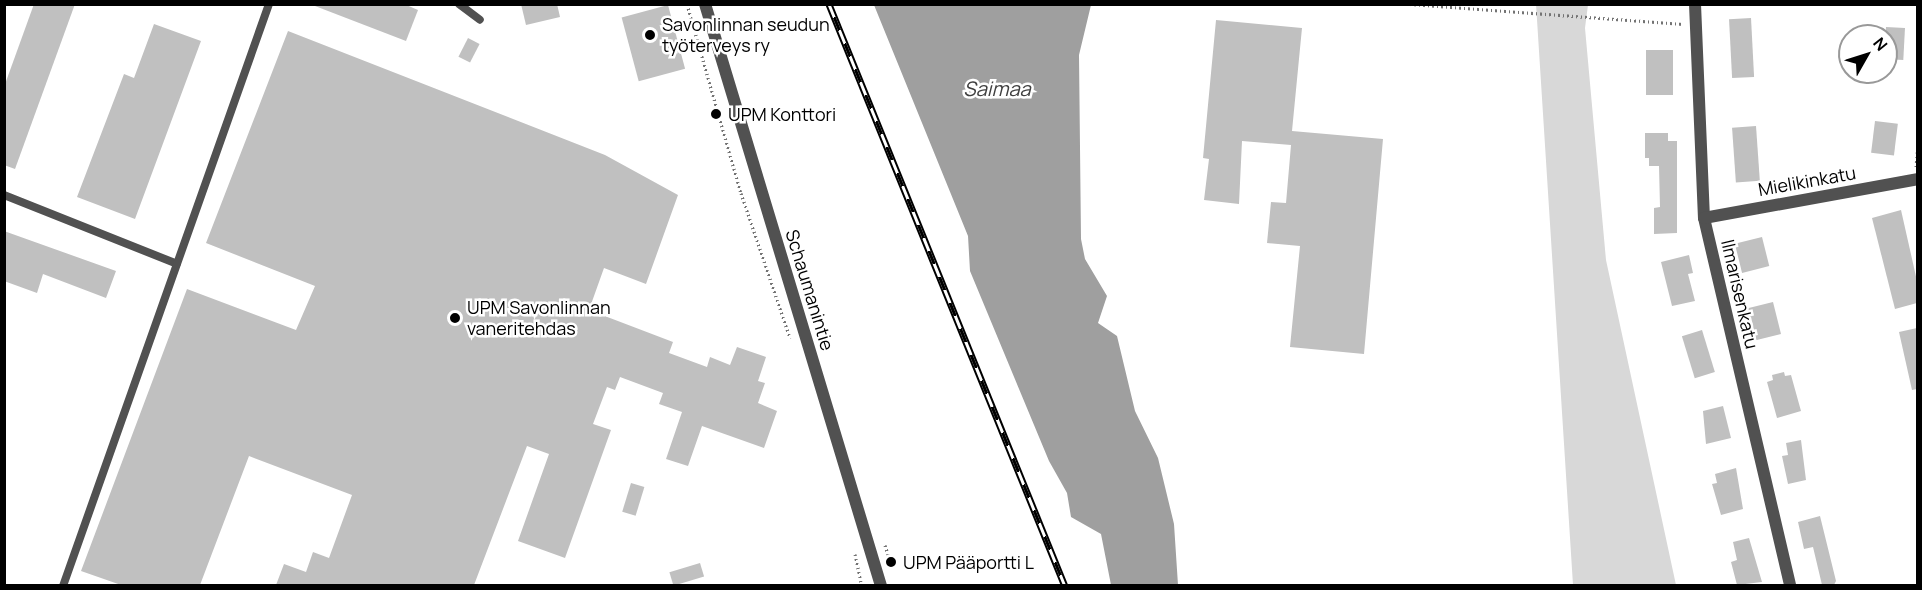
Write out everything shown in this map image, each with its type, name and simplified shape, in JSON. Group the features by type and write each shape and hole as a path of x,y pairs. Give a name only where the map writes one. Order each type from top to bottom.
{"street":[{"name":"Schaumanintie","path":"705,4 881,585"},
{"name":"Ilmarisenkatu","path":"1695,4 1694,24 1704,218 1790,585"},
{"name":"Mielikinkatu","path":"1704,218 1917,179"}],"lane":[{"path":"63,585 269,4"},
{"path":"459,4 480,20"},
{"path":"4,195 177,264"}],"path":[{"path":"687,4 741,193 792,344"},
{"path":"1410,4 1694,24"},
{"path":"852,543 862,585"}],"shaded area":[{"path":"1536,4 1588,5 1585,28 1606,260 1676,585 1573,585"}],"water":[{"name":"Saimaa","path":"874,5 1091,5 1079,55 1081,239 1085,259 1107,296 1098,323 1117,336 1135,411 1158,458 1174,524 1178,585 1111,585 1101,534 1071,517 1067,493 1049,461 970,271 968,236"}],"building":[{"path":"34,4 75,4 15,169 4,165 4,87"},
{"path":"404,4 418,10 406,41 315,6"},
{"path":"521,4 557,4 560,17 526,25"},
{"path":"668,5 685,69 639,81 622,17"},
{"path":"1751,18 1754,77 1732,78 1729,19"},
{"path":"1216,20 1302,28 1292,131 1383,139 1364,354 1290,347 1300,246 1267,243 1271,202 1286,203 1291,145 1242,141 1239,204 1204,200 1209,159 1203,158"},
{"path":"154,24 201,41 135,219 77,197 124,74 134,78"},
{"path":"1898,28 1905,28 1903,60 1898,60"},
{"name":"UPM Savonlinnan vaneritehdas","path":"288,31 605,155 678,195 646,284 604,268 589,310 673,342 669,353 707,367 710,357 730,365 737,347 766,357 758,381 765,383 758,403 777,411 764,448 702,426 688,466 666,459 682,412 659,404 663,393 620,377 615,390 607,387 593,424 611,430 565,558 518,541 549,454 527,446 474,585 276,585 284,564 306,572 313,552 329,558 352,495 249,456 200,585 121,585 81,571 187,289 296,330 315,286 206,243"},
{"path":"468,38 480,44 470,63 458,57"},
{"path":"1646,50 1673,50 1673,95 1646,95"},
{"path":"1875,121 1898,124 1894,156 1871,153"},
{"path":"1756,126 1760,181 1736,183 1732,128"},
{"path":"1645,133 1668,133 1668,141 1677,141 1677,233 1654,234 1654,208 1660,207 1659,166 1649,166 1649,158 1645,158"},
{"path":"1901,210 1917,281 1917,303 1895,309 1872,218"},
{"path":"4,231 116,271 106,298 43,274 37,293 4,281"},
{"path":"1762,237 1769,266 1742,273 1735,244"},
{"path":"1689,255 1693,273 1688,274 1695,301 1672,306 1661,262"},
{"path":"1773,302 1781,334 1756,340 1748,308"},
{"path":"1917,328 1917,389 1912,390 1899,332"},
{"path":"1702,330 1715,372 1695,378 1682,336"},
{"path":"1784,372 1785,376 1791,375 1801,411 1777,418 1767,382 1773,380 1772,375"},
{"path":"1723,406 1731,438 1706,444 1703,411"},
{"path":"1801,440 1806,480 1788,484 1782,456 1788,455 1786,443"},
{"path":"1736,468 1743,509 1721,515 1712,484 1717,483 1715,474"},
{"path":"631,483 644,487 636,516 622,512"},
{"path":"1820,516 1836,581 1834,585 1822,585 1813,547 1804,549 1798,522"},
{"path":"1749,538 1762,582 1737,585 1731,562 1737,560 1733,542"},
{"path":"700,563 704,576 673,586 669,572"}],"railway":[{"path":"829,4 1065,586"}],"place":[{"name":"Savonlinnan seudun työterveys ry","path":"650,35"},
{"name":"UPM Konttori","path":"716,114"},
{"name":"UPM Savonlinnan vaneritehdas","path":"455,318"},
{"name":"UPM Pääportti L","path":"891,562"}]}
